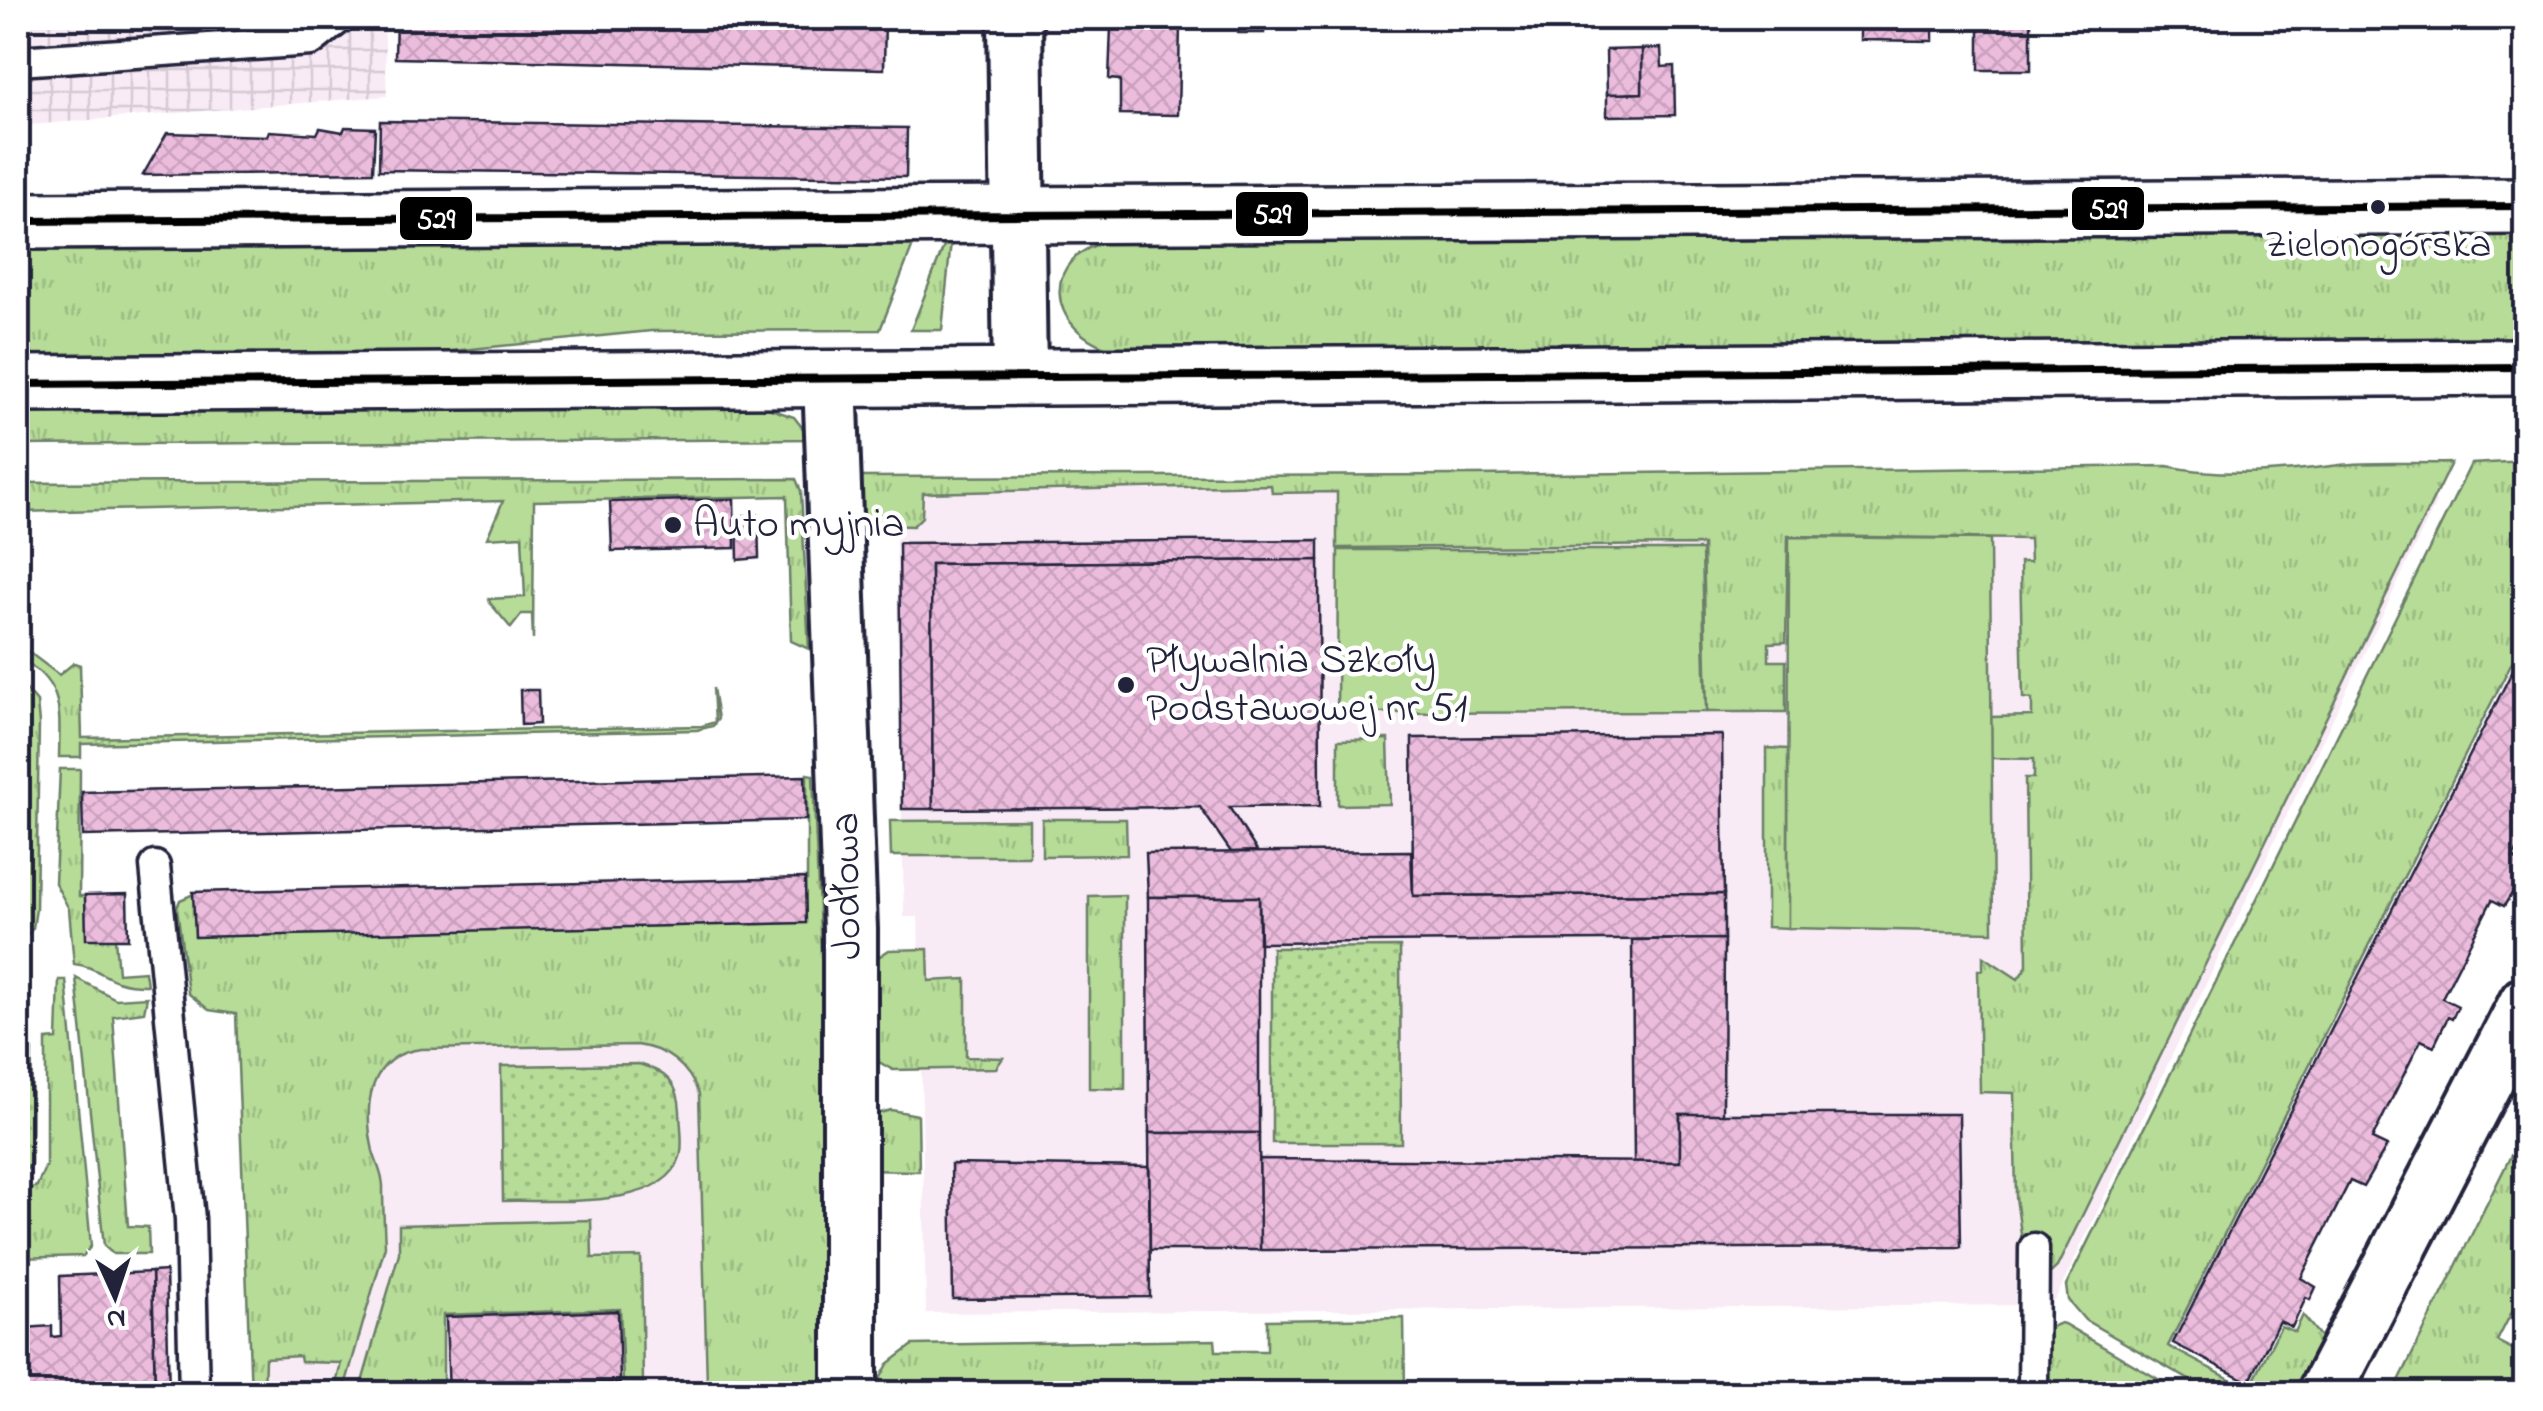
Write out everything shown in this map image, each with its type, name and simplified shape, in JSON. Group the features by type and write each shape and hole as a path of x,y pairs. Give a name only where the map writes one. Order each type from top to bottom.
{"street":[{"path":"1015,18 1020,377"},
{"path":"18,221 2526,206"},
{"path":"18,384 2526,368"},
{"name":"Jodłowa","path":"830,378 843,672 852,1093 850,1394"},
{"path":"2324,1394 2526,1003"}],"lane":[{"path":"18,60 311,41 340,18"},
{"path":"156,866 190,1218 194,1394"},
{"path":"2033,1394 2034,1248"}],"shaded area":[{"path":"18,18 384,18 387,96 18,126"},
{"path":"2339,465 2422,466 2434,488 2436,503 2056,1298 2047,1305 926,1313 918,917 904,917 895,491 1336,484 1337,475 2167,466 2194,472 2314,471"},
{"path":"831,1023 827,1393 263,1393 255,1035"}],"green space":[{"path":"2525,231 2525,341 1118,351 1093,341 1075,327 1064,311 1060,293 1062,276 1072,260 1089,248 1113,241"},
{"path":"915,240 880,330 651,331 391,357 18,357 18,248"},
{"path":"946,241 951,241 942,330 911,330"},
{"path":"762,406 794,417 811,439 18,445 18,409"},
{"path":"2525,461 2525,636 2168,1346 2249,1389 2281,1326 2295,1332 2303,1315 2323,1340 2295,1393 2212,1393 2085,1320 2068,1300 2066,1286 2471,464"},
{"path":"2451,463 2057,1267 2044,1279 2023,1249 2016,1197 2014,1093 1980,1092 1978,970 1983,970 1983,956 2018,979 2027,966 2025,778 2034,778 2034,759 1991,758 1991,717 2032,716 2032,699 2023,698 2020,562 2030,562 2029,539 1788,536 1786,642 1769,643 1769,661 1786,661 1786,712 1707,712 1703,545 1337,548 1337,492 1272,493 1271,485 923,493 922,517 913,526 877,525 859,513 856,477 1476,475 2167,466 2254,473 2354,464"},
{"path":"796,479 801,491 809,649 791,641 787,496 534,501 533,640 532,614 522,614 511,628 489,599 525,597 522,536 487,538 503,501 18,512 18,483"},
{"path":"1789,537 1990,539 1993,932 1788,928"},
{"path":"1338,550 1702,550 1706,712 1337,713"},
{"path":"18,644 59,675 74,663 80,665 82,738 702,726 715,722 713,688 718,719 713,726 697,730 81,744 81,757 59,757 56,698 44,677 18,657"},
{"path":"18,680 37,702 39,724 36,909 33,928 18,946"},
{"path":"1388,739 1390,804 1338,805 1338,740"},
{"path":"1767,748 1788,749 1788,928 1767,927"},
{"path":"60,769 80,769 79,896 124,896 115,939 118,973 145,971 147,985 122,983 74,964 69,909 55,883"},
{"path":"807,774 813,775 824,1021 823,1393 724,1393 707,1384 699,1094 675,1060 658,1050 637,1045 421,1049 390,1061 373,1085 369,1117 373,1151 383,1184 385,1246 343,1393 334,1393 341,1363 301,1362 300,1356 265,1358 264,1393 251,1393 236,1014 209,1010 188,993 177,908 180,900 196,893 807,880"},
{"path":"1042,819 1126,819 1127,855 1042,856"},
{"path":"1029,820 1029,856 891,856 890,821"},
{"path":"1125,895 1125,1089 1089,1088 1089,896"},
{"path":"1400,947 1401,1143 1272,1143 1272,948"},
{"path":"928,949 929,981 966,979 966,1057 1003,1058 996,1068 893,1070 879,1062 874,960 889,950"},
{"path":"76,978 116,999 147,997 144,1012 113,1016 128,1226 148,1227 149,1254 113,1254 104,1246"},
{"path":"59,980 66,980 91,1246 83,1256 18,1258 18,1193 37,1186 46,1165 46,1040 57,1039"},
{"path":"18,1030 32,1039 31,1165 18,1178"},
{"path":"639,1064 664,1075 677,1093 682,1146 670,1175 629,1195 574,1201 503,1201 501,1066"},
{"path":"891,1110 918,1115 919,1171 859,1170 876,1114"},
{"path":"2525,1127 2525,1286 2497,1341 2524,1355 2525,1366 2502,1393 2393,1393"},
{"path":"591,1220 592,1258 641,1257 643,1382 623,1382 620,1309 443,1315 443,1387 359,1393 399,1253 399,1225"},
{"path":"1404,1318 1405,1393 872,1394 888,1364 913,1345 1215,1340 1216,1351 1267,1351 1267,1320"},
{"path":"2060,1323 2182,1393 2064,1394 2064,1388 2043,1387 2044,1330"}],"building":[{"path":"396,18 885,18 884,69 395,58"},
{"path":"1238,18 1264,18 1264,33 1238,33"},
{"path":"1860,18 1933,18 1933,41 1860,40"},
{"path":"1979,18 2031,18 2031,70 1979,70"},
{"path":"1180,25 1178,115 1120,114 1120,80 1109,79 1111,27"},
{"path":"1661,48 1662,67 1674,66 1675,115 1607,116 1607,94 1642,93 1642,49"},
{"path":"1642,49 1642,93 1607,94 1606,50"},
{"path":"380,121 907,128 906,177 379,170"},
{"path":"345,127 375,128 373,172 143,175 167,133 267,136 269,131 317,134 320,128 343,132"},
{"name":"Auto myjnia","path":"734,499 735,548 612,551 610,502"},
{"path":"758,515 759,558 738,560 737,516"},
{"path":"1319,540 1319,560 931,564 933,809 902,809 899,543"},
{"name":"Pływalnia Szkoły Podstawowej nr 51","path":"1319,560 1320,806 1229,807 1257,851 1231,852 1200,807 933,809 931,564"},
{"path":"2526,644 2526,834 2513,858 2526,865 2526,871 2504,906 2492,900 2442,998 2458,1006 2452,1019 2448,1017 2434,1046 2421,1040 2372,1139 2387,1146 2363,1187 2350,1181 2301,1278 2316,1287 2310,1300 2306,1298 2292,1327 2279,1321 2249,1382 2173,1343"},
{"path":"520,690 538,690 539,724 521,725"},
{"path":"1722,735 1724,894 1413,896 1412,738"},
{"path":"805,776 806,820 83,836 82,792"},
{"path":"1411,851 1413,896 1724,894 1724,939 1260,943 1259,897 1148,897 1146,853"},
{"path":"805,878 806,923 195,937 193,892"},
{"path":"127,894 128,939 86,939 85,895"},
{"path":"1148,897 1259,897 1259,1133 1149,1133"},
{"path":"1724,939 1723,1115 1680,1114 1680,1162 1634,1162 1632,940"},
{"path":"1680,1114 1959,1114 1961,1247 1260,1250 1259,1159 1680,1162"},
{"path":"1149,1133 1259,1133 1260,1250 1150,1250"},
{"path":"951,1164 1149,1167 1150,1297 953,1299"},
{"path":"166,1271 169,1394 155,1394 152,1272"},
{"path":"152,1272 155,1394 18,1394 25,1328 52,1326 52,1337 61,1336 60,1276"},
{"path":"618,1311 620,1383 575,1384 575,1394 449,1394 446,1317"}],"transit line":[{"name":"529","path":"18,221 2526,206"},
{"name":"529","path":"18,384 2526,367"}],"place":[{"name":"Zielonogórska","path":"2378,207"},
{"name":"Auto myjnia","path":"673,525"},
{"name":"Pływalnia Szkoły Podstawowej nr 51","path":"1126,685"}]}
